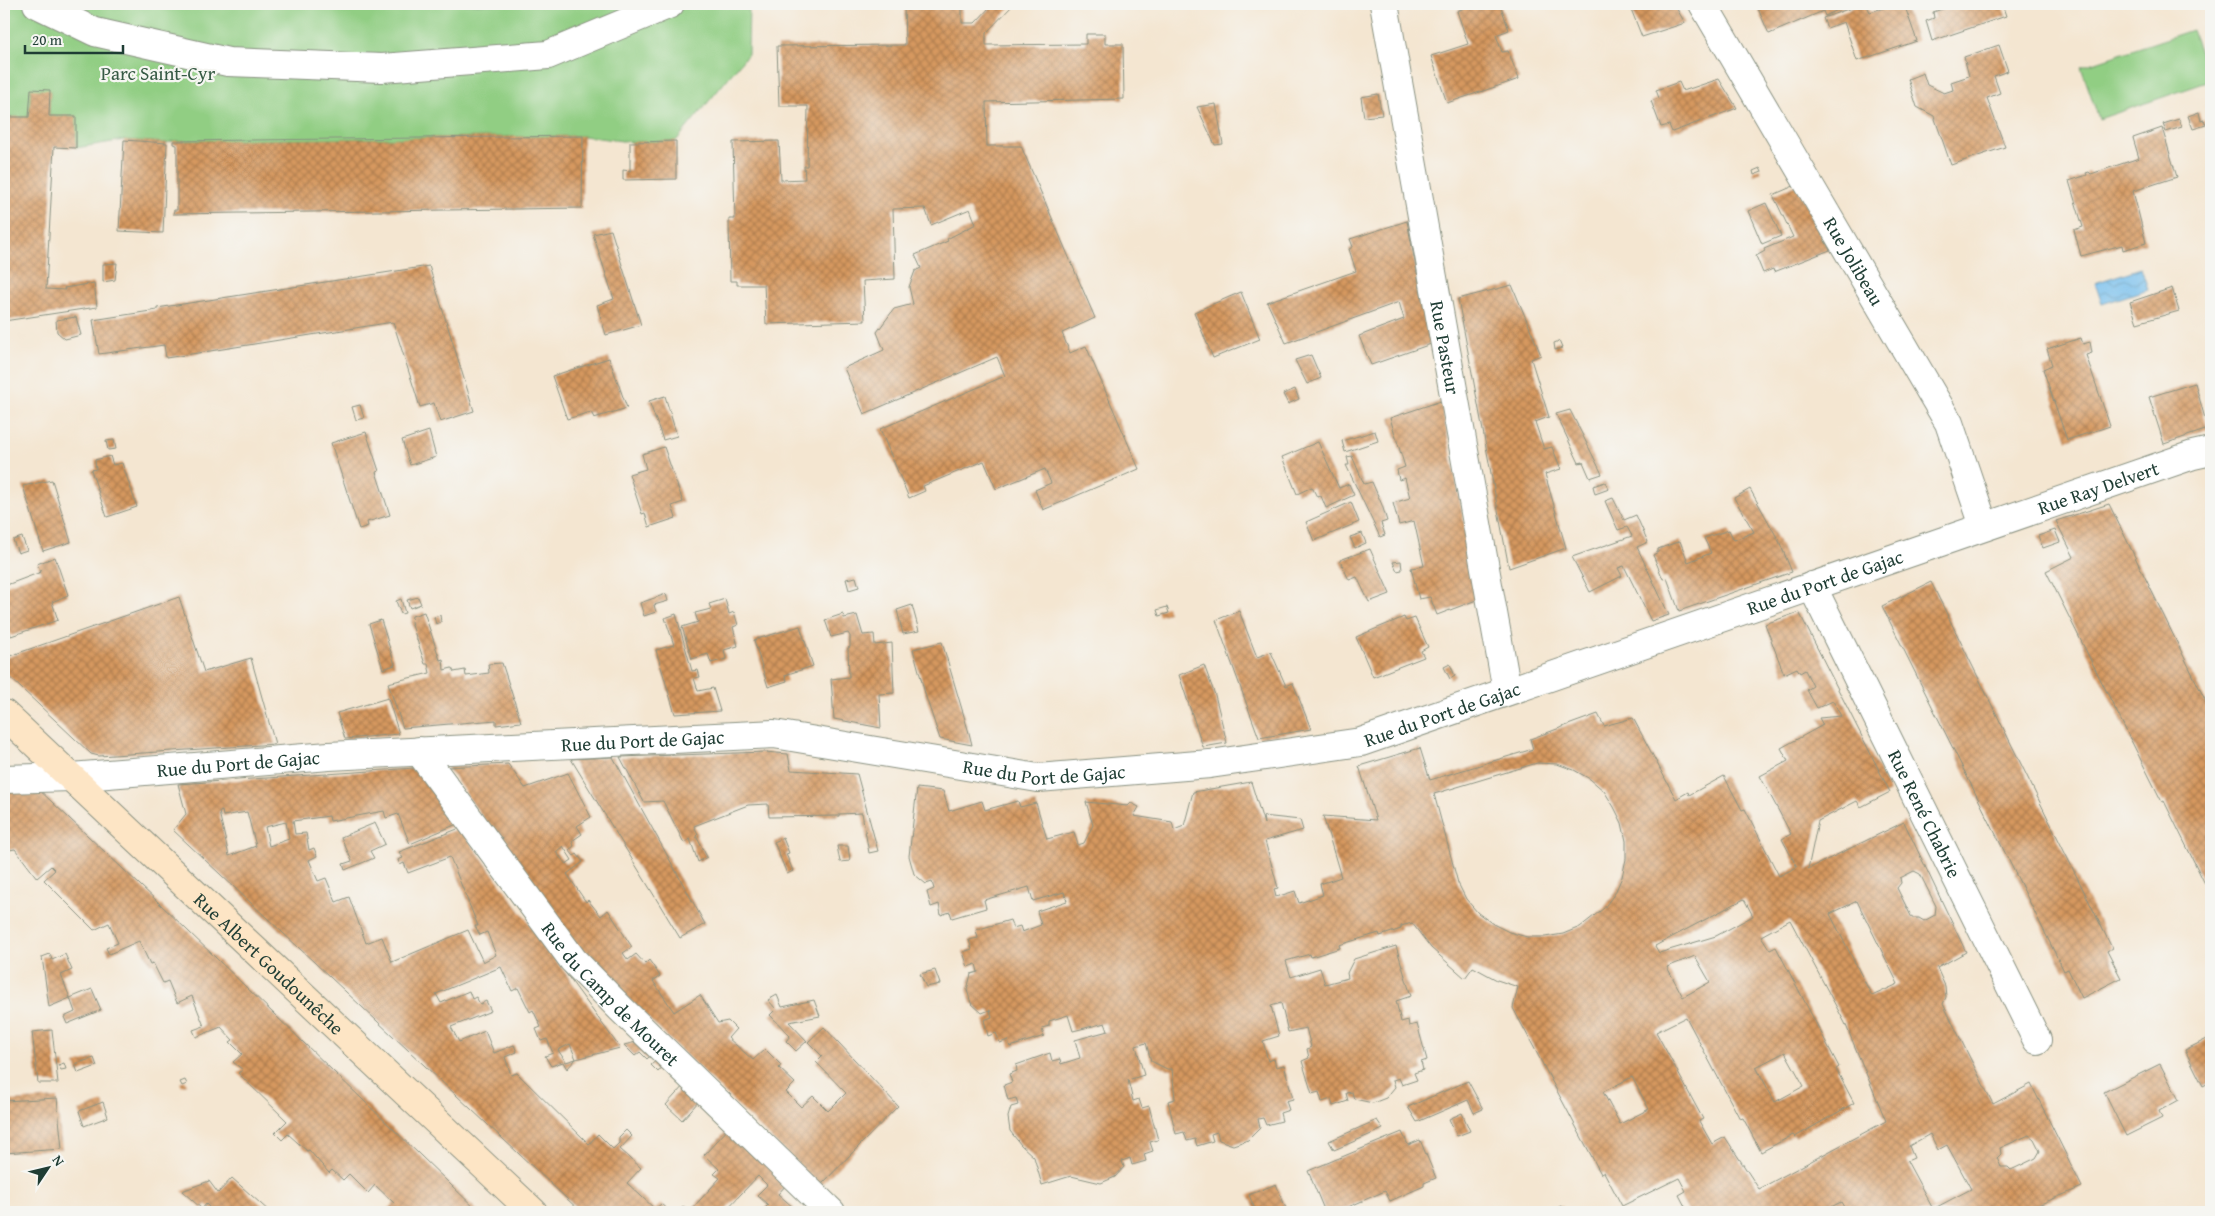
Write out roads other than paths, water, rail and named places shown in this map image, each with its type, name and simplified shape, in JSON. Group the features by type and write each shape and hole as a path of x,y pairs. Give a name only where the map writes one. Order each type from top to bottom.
{"main road":[{"name":"Rue Albert Goudounêche","path":"4,714 533,1212"}],"street":[{"path":"37,4 95,32 228,62 382,68 548,55 670,4"},
{"name":"Rue Pasteur","path":"1384,4 1507,691"},
{"name":"Rue Jolibeau","path":"1704,4 1949,423 1984,526"},
{"name":"Rue Ray Delvert","path":"1984,526 2193,455 2211,451"},
{"name":"Rue du Port de Gajac","path":"4,778 71,777 330,756 774,734 1038,778 1210,764 1361,742 1984,526"},
{"name":"Rue René Chabrie","path":"1812,586 2037,1040"},
{"name":"Rue du Camp de Mouret","path":"419,752 573,960 621,1009 831,1212"}],"water":[{"path":"2141,268 2148,289 2102,304 2095,283"}],"park label":[{"name":"Parc Saint-Cyr","path":"158,73"}]}
